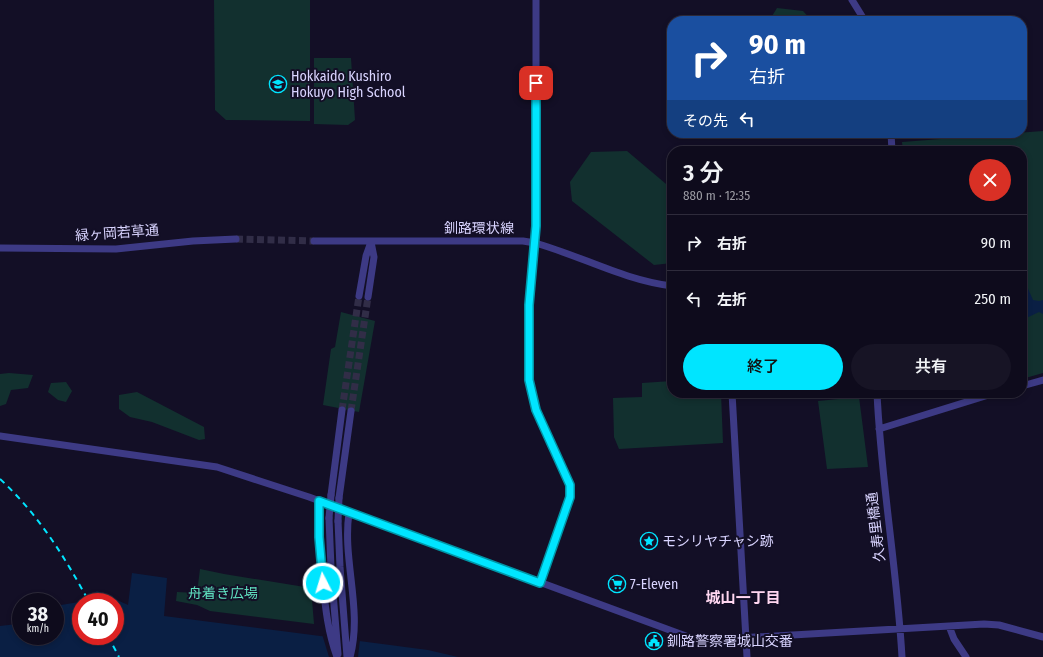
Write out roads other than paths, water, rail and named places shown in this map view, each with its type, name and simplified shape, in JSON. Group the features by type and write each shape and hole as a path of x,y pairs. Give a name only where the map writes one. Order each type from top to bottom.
{"street":[{"path":"536,0 536,226 529,305 529,380 536,410 570,485 570,497 540,583"},
{"path":"852,0 862,16"},
{"name":"緑ヶ岡若草通","path":"0,248 116,249 213,239 236,239"},
{"path":"314,241 372,242"},
{"name":"釧路環状線","path":"372,242 523,241 535,243 561,252 629,278 653,284 667,285"},
{"path":"359,296 366,256 372,242"},
{"path":"368,297 374,257 372,242"},
{"path":"1027,385 1043,380"},
{"path":"732,398 747,657"},
{"name":"久寿里橋通","path":"877,398 879,429 895,574 902,657"},
{"path":"879,429 979,398"},
{"path":"338,657 330,554 329,518 342,410"},
{"path":"348,657 340,567 338,521 339,498 351,411"},
{"path":"0,436 217,467 319,501 694,639 704,640 984,624 998,625 1043,638"},
{"path":"319,501 320,544 328,626 338,657"},
{"path":"348,657 352,646 354,629 347,535 349,512"},
{"path":"949,626 954,639 966,657"}],"water":[{"path":"1027,286 1033,300 1043,300 1043,314 1039,312 1027,318"},
{"path":"132,573 167,578 164,616 428,650 458,657 0,657 0,626 12,625 12,645 64,645 64,604 72,603 72,645 124,645 124,603 128,605"}],"tunnel":[{"path":"236,239 314,241"},
{"path":"342,410 359,296"},
{"path":"351,411 368,297"}],"railway":[{"path":"0,479 14,492 39,521 84,593"},
{"path":"113,645 119,657"}],"place":[{"name":"Hokkaido Kushiro Hokuyo High School","path":"278,84"},
{"name":"モシリヤチャシ跡","path":"649,541"},
{"name":"7-Eleven","path":"617,584"},
{"name":"釧路警察署城山交番","path":"654,641"}],"district":[{"name":"城山一丁目","path":"743,598"}],"park label":[{"name":"舟着き広場","path":"223,593"}]}
